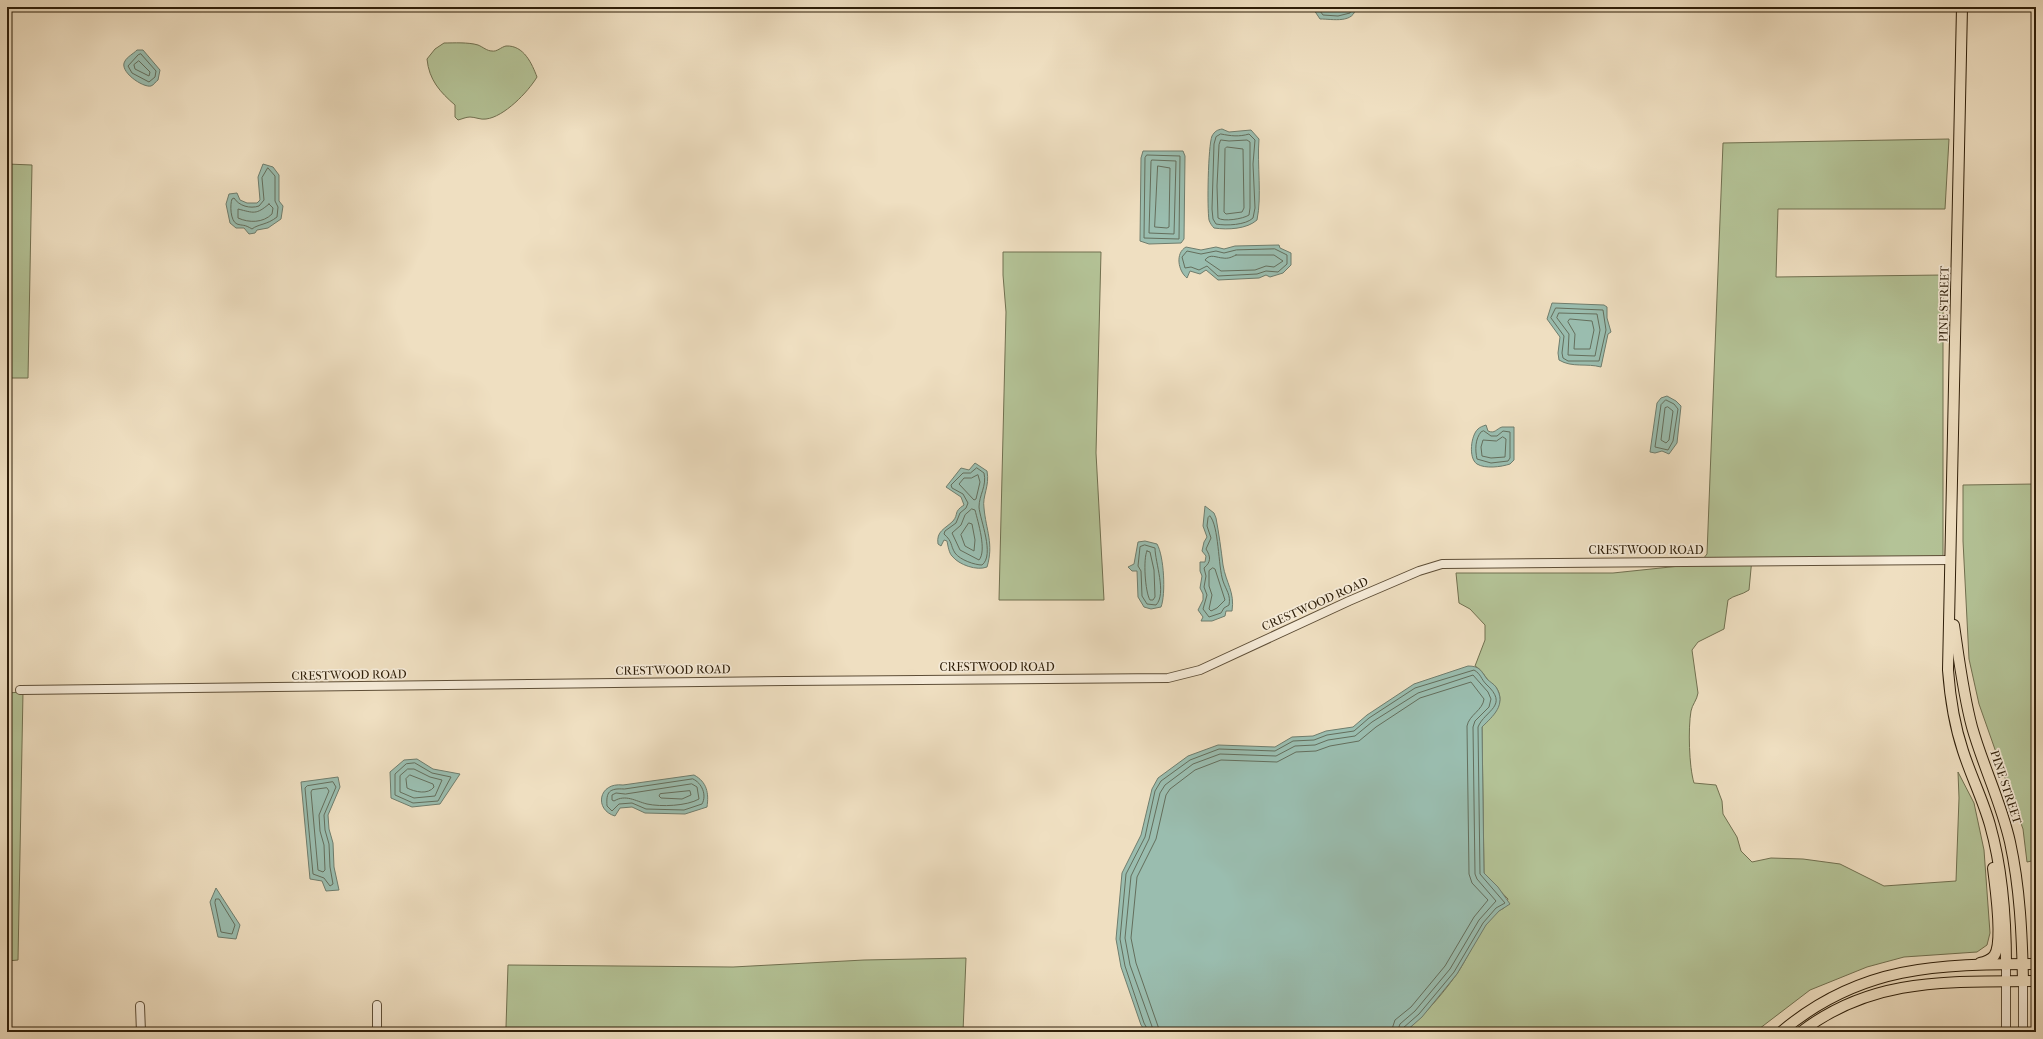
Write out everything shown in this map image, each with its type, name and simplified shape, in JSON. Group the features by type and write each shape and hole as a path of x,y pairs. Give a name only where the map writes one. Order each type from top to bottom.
{"main road":[{"name":"PINE STREET","path":"1962,7 1951,601 1948,654 1951,699 1963,751 1984,809 1999,865 2005,912 2006,965"},
{"name":"PINE STREET","path":"1951,601 1959,663 1972,727 2001,809 2014,862 2020,912 2023,981"},
{"path":"1970,966 1990,960 1997,948 1998,939 1993,865 1984,809"},
{"path":"1781,1032 1808,1010 1828,999 1872,980 1925,968 2036,964"},
{"path":"1801,1032 1843,1006 1883,991 1942,982 2036,981"}],"street":[{"name":"CRESTWOOD ROAD","path":"20,690 1168,678 1200,670 1356,598 1419,571 1442,564 1951,560"},
{"name":"PINE STREET","path":"2006,965 2006,1032"},
{"name":"PINE STREET","path":"2023,981 2023,1032"},
{"path":"377,1005 377,1032"},
{"path":"140,1006 141,1032"}],"shaded area":[{"path":"444,43 474,44 494,51 506,46 518,49 530,61 537,77 528,90 515,103 500,114 486,119 470,117 458,120 455,117 455,105 436,85 428,66 427,59 435,49"},
{"path":"1949,139 1945,209 1778,209 1776,277 1943,275 1943,561 1752,558 1749,590 1728,600 1724,629 1698,642 1692,650 1698,693 1691,711 1690,747 1692,776 1694,783 1716,785 1722,801 1723,814 1737,837 1741,851 1752,862 1771,858 1803,859 1840,864 1884,886 1956,881 1959,798 1958,772 1974,803 1984,850 1990,933 1987,945 1977,952 1904,957 1867,967 1810,990 1755,1032 1405,1032 1432,1005 1450,983 1461,967 1483,928 1496,913 1504,908 1508,899 1484,874 1482,727 1494,713 1500,698 1499,692 1495,686 1475,666 1485,640 1485,625 1470,609 1459,603 1456,573 1613,573 1699,564 1707,554 1723,143"},
{"path":"7,164 32,165 28,378 7,378"},
{"path":"1003,252 1101,252 1096,453 1104,600 999,600 1006,312"},
{"path":"2036,484 2036,860 2027,862 2023,829 1979,704 1969,659 1963,541 1963,485"},
{"path":"23,692 18,960 7,961 7,693"},
{"path":"966,958 963,1032 510,1032 506,1027 508,965 733,967 864,960"}],"water":[{"path":"1312,7 1356,7 1351,16 1337,20 1320,19"},
{"path":"137,50 143,50 160,70 158,80 151,86 137,82 125,69 125,61"},
{"path":"1222,129 1229,132 1251,130 1259,139 1259,201 1257,220 1243,227 1225,229 1214,228 1209,220 1208,177 1211,142 1214,133 1217,130"},
{"path":"1143,151 1183,151 1185,156 1184,239 1181,243 1149,244 1140,241 1141,158"},
{"path":"263,164 273,167 279,175 279,201 283,206 281,219 268,228 257,230 255,233 249,234 244,228 236,228 230,223 226,204 229,194 237,193 240,200 247,203 257,203 260,200 258,177"},
{"path":"1279,245 1280,248 1291,253 1291,265 1283,273 1270,277 1266,275 1259,278 1218,280 1206,270 1200,274 1190,271 1187,278 1180,267 1179,262 1180,253 1186,247 1201,250 1216,247 1224,249 1235,246"},
{"path":"1552,303 1604,305 1607,307 1607,318 1611,332 1608,334 1601,367 1574,365 1559,360 1558,353 1560,337 1547,319"},
{"path":"1667,396 1681,406 1677,443 1669,454 1662,451 1655,453 1650,452 1657,403 1661,398"},
{"path":"1486,425 1488,431 1492,432 1502,427 1514,427 1514,460 1510,464 1498,467 1489,467 1480,466 1474,461 1472,457 1472,441 1478,429"},
{"path":"975,463 987,471 988,476 984,504 990,551 987,567 983,568 973,568 955,559 950,553 947,541 944,540 941,546 938,544 938,536 940,533 955,519 958,509 964,505 961,497 946,487 961,468 969,470"},
{"path":"1205,506 1214,513 1216,518 1224,571 1233,604 1232,611 1226,611 1225,616 1212,621 1201,621 1203,617 1198,610 1203,600 1203,594 1200,588 1202,576 1200,571 1200,562 1205,562 1206,556 1202,551 1207,537 1203,526"},
{"path":"1145,541 1157,544 1164,575 1163,601 1161,607 1151,609 1144,607 1138,597 1137,571 1132,571 1128,567 1134,564 1138,542"},
{"path":"1468,666 1475,667 1480,670 1495,686 1499,693 1500,699 1497,710 1482,727 1484,873 1498,887 1510,904 1499,911 1486,925 1457,974 1422,1017 1405,1032 1146,1032 1141,1025 1121,967 1116,939 1122,873 1141,835 1152,789 1158,778 1188,756 1218,745 1275,747 1292,737 1313,736 1326,731 1353,727 1367,715 1414,684"},
{"path":"417,759 433,769 460,774 440,804 412,807 391,798 390,772 404,760"},
{"path":"694,775 702,781 706,788 708,797 707,807 685,814 645,813 632,807 620,808 615,816 608,813 602,803 604,792 608,788 615,785"},
{"path":"338,777 340,787 328,815 329,829 333,843 334,867 339,890 326,891 322,881 310,879 301,782"},
{"path":"216,888 240,925 236,939 218,937 210,902"}]}
